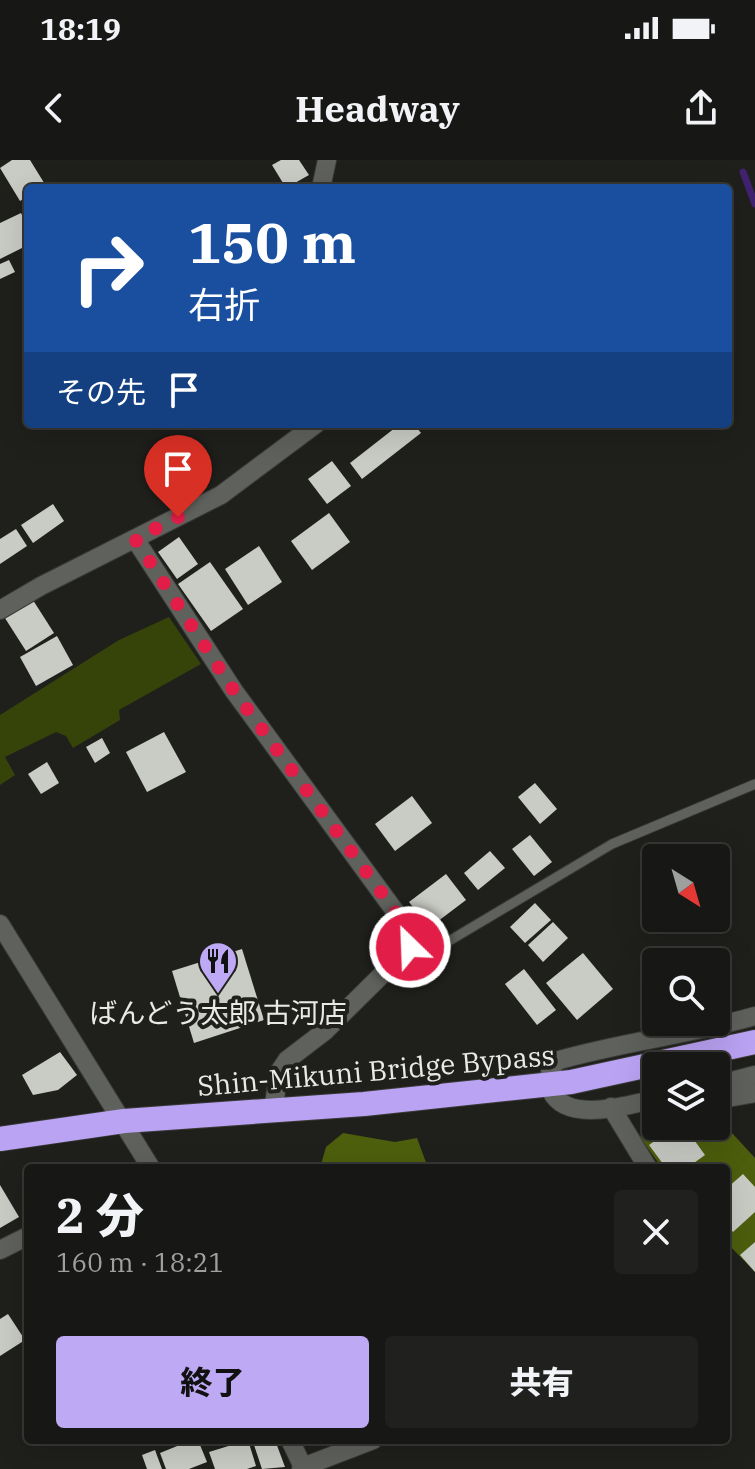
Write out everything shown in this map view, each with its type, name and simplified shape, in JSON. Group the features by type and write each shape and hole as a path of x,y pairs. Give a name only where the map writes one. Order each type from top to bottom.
{"highway":[{"name":"Shin-Mikuni Bridge Bypass","path":"0,1139 124,1121 364,1104 549,1085 755,1042"}],"street":[{"path":"322,184 327,160"},
{"path":"0,610 221,495 311,428"},
{"path":"135,539 234,691 408,929 410,947 325,1031 287,1060 276,1081 273,1110"},
{"path":"0,924 149,1164"},
{"path":"642,1111 580,1111 566,1107 554,1097 549,1085 549,1072 556,1061 755,1016"},
{"path":"730,1081 755,1075"},
{"path":"730,1097 755,1093"},
{"path":"614,1112 642,1103"},
{"path":"614,1112 646,1164"},
{"path":"0,1250 24,1238"},
{"path":"292,1444 302,1468 363,1444"}],"lane":[{"path":"410,947 449,941 612,844 755,784"}],"green space":[{"path":"169,617 201,664 119,710 120,720 73,748 66,736 56,732 5,757 15,775 0,785 0,715 119,640"},
{"path":"730,1131 755,1158 755,1272 730,1246 730,1164 659,1164 639,1136 642,1135 642,1140 730,1140"},
{"path":"343,1133 395,1142 417,1138 427,1164 321,1164 326,1147"}],"building":[{"path":"12,160 30,160 45,184 24,184 24,198 20,201 0,168"},
{"path":"281,160 299,160 309,175 293,184 284,184 272,165"},
{"path":"21,213 24,219 24,247 0,259 0,223"},
{"path":"9,260 15,272 0,279 0,264"},
{"path":"395,428 417,428 421,433 362,479 350,463"},
{"path":"332,461 351,486 327,504 308,479"},
{"path":"53,504 64,521 33,543 21,525"},
{"path":"329,513 350,542 312,570 291,541"},
{"path":"16,529 27,546 0,564 0,539"},
{"path":"179,537 198,564 177,579 158,552"},
{"path":"259,546 282,582 248,605 225,569"},
{"path":"210,562 243,609 211,631 178,584"},
{"path":"31,597 54,633 26,651 3,615"},
{"path":"57,636 73,665 36,686 20,657"},
{"path":"164,732 186,772 147,792 126,752"},
{"path":"102,738 110,753 95,763 86,747"},
{"path":"47,762 59,783 41,794 28,774"},
{"path":"535,783 557,809 540,824 518,797"},
{"path":"412,796 432,823 395,851 375,824"},
{"path":"530,835 552,862 534,876 512,849"},
{"path":"490,851 505,868 478,890 464,873"},
{"path":"446,874 466,900 429,928 409,902"},
{"path":"535,903 551,920 525,943 510,927"},
{"path":"553,922 568,938 543,962 528,945"},
{"name":"ばんどう太郎 古河店","path":"242,949 264,1020 194,1043 172,971"},
{"path":"583,953 613,989 577,1020 546,983"},
{"path":"524,969 556,1010 537,1025 505,984"},
{"path":"60,1052 77,1075 58,1090 33,1095 22,1075"},
{"path":"656,1140 694,1140 705,1155 693,1164 663,1164 649,1145"},
{"path":"743,1174 755,1187 755,1212 733,1232 730,1229 730,1185"},
{"path":"0,1185 19,1217 0,1228"},
{"path":"755,1242 755,1272 740,1255"},
{"path":"8,1314 24,1341 0,1356 0,1319"},
{"path":"182,1444 200,1444 207,1462 189,1469 166,1469 160,1453"},
{"path":"235,1444 249,1444 256,1466 215,1469 209,1452"},
{"path":"254,1444 276,1444 285,1467 262,1469"},
{"path":"155,1450 162,1469 147,1469 142,1455"}],"waterway":[{"path":"743,172 755,204"}],"place":[{"name":"ばんどう太郎 古河店","path":"218,995"}],"route":[{"path":"178,517 135,539 234,691 408,929 410,947"}]}
